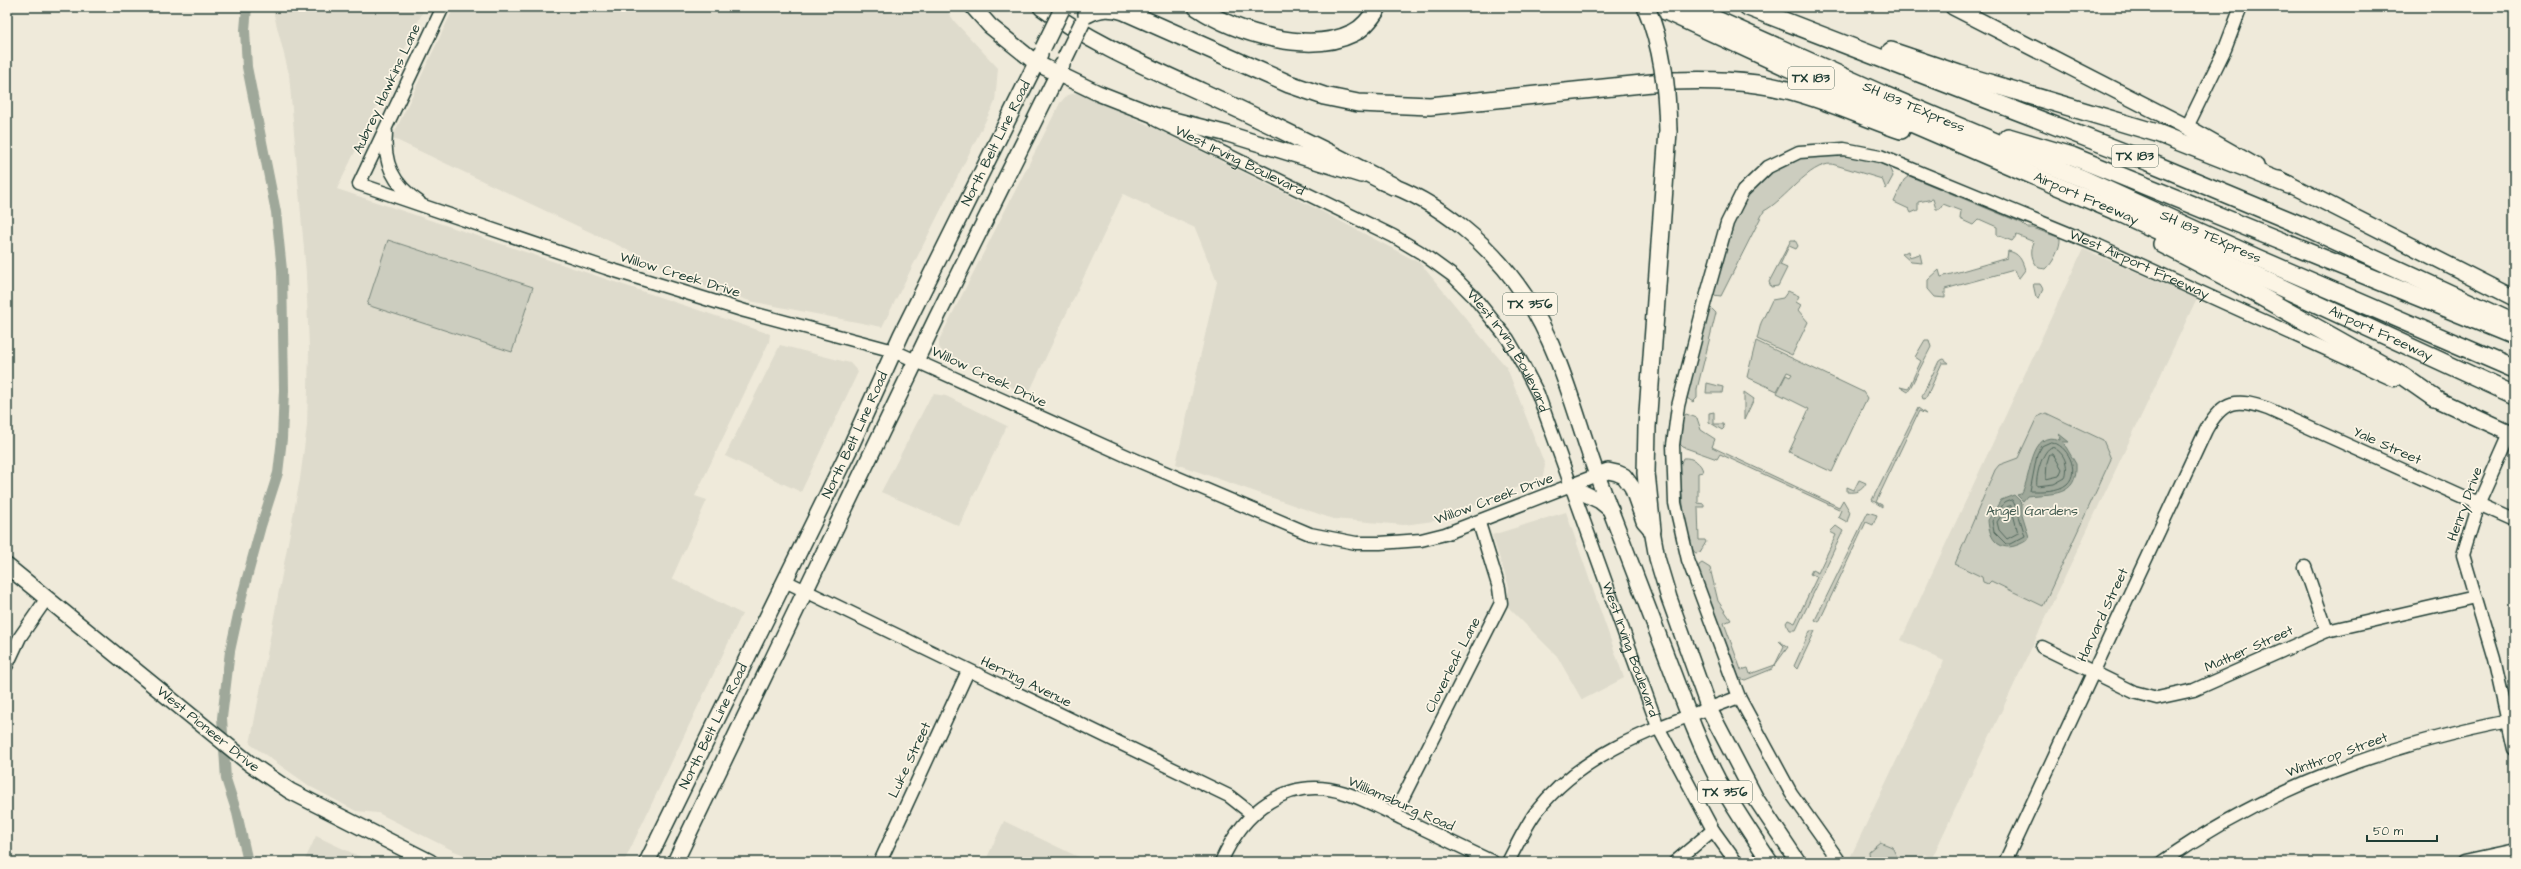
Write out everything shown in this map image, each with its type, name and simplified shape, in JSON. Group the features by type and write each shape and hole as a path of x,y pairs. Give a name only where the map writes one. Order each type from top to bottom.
{"highway":[{"path":"1042,7 1086,36 1120,54 1305,140 1393,186"},
{"path":"1086,15 1099,8 1110,7 1124,11 1289,84 1324,96 1358,103 1430,106 1671,81 1750,82 1784,89 1826,102 1900,130 1966,147"},
{"path":"1197,7 1232,25 1259,34 1311,43 1333,40 1354,33 1369,20 1378,7"},
{"path":"1646,7 1660,47 1667,93 1668,131 1647,427 1646,473 1652,530"},
{"name":"Airport Freeway","path":"1657,7 1966,147 2120,213 2514,395"},
{"name":"SH 183 TEXpress","path":"1688,7 1882,94 2081,178 2257,258 2514,368"},
{"name":"SH 183 TEXpress","path":"1710,7 1846,69 2008,137 2250,246 2514,358"},
{"name":"TX 183","path":"1748,7 2163,168 2303,226 2514,323"},
{"path":"1804,30 1871,44 1959,74 2157,133 2289,185"},
{"path":"2008,137 2072,156 2514,336"},
{"path":"2120,213 2160,243 2235,282 2404,377 2434,398"}],"main road":[{"path":"974,7 990,26 1036,63"},
{"path":"1952,7 2187,127 2289,185 2514,298"},
{"name":"North Belt Line Road","path":"647,862 785,581 894,351 1062,9"},
{"name":"North Belt Line Road","path":"675,862 917,360 1086,15"},
{"name":"West Irving Boulevard","path":"1036,63 1128,106"},
{"path":"1128,106 1301,156 1393,186"},
{"name":"TX 356","path":"1393,186 1430,206 1478,240 1506,269 1526,297 1556,354 1597,475 1690,717 1718,780 1770,862"},
{"name":"West Airport Freeway","path":"2434,398 2512,434"},
{"path":"1597,475 1608,471 1624,476 1632,487 1644,521 1652,530"},
{"path":"1571,487 1600,501 1611,510"},
{"name":"TX 356","path":"1652,530 1657,558 1669,598 1708,709 1752,792 1798,862"},
{"name":"West Pioneer Drive","path":"7,566 249,763 290,792 430,862"}],"street":[{"name":"Aubrey Hawkins Lane","path":"359,184 388,120 443,7"},
{"path":"2187,127 2225,49 2241,7"},
{"name":"West Irving Boulevard","path":"1128,106 1393,236 1420,252 1452,276 1474,297 1512,345 1538,394 1658,727 1713,830 1736,862"},
{"path":"388,120 384,150 396,181 410,196 430,210"},
{"name":"West Airport Freeway","path":"1739,697 1688,560 1675,503 1673,445 1675,425 1686,374 1727,223 1743,191 1757,176 1791,154 1809,150 1858,150 1880,156 2099,246 2434,398"},
{"name":"Willow Creek Drive","path":"359,184 430,210 606,268 745,311 894,351 917,360 1129,458 1310,534 1356,542 1399,542 1445,534 1479,523 1571,487 1597,475"},
{"name":"Harvard Street","path":"2005,862 2212,419 2223,407 2236,402 2247,402"},
{"name":"Yale Street","path":"2247,402 2268,409 2514,520"},
{"name":"Henry Drive","path":"2512,434 2478,503 2463,555 2511,720 2514,749"},
{"name":"Cloverleaf Lane","path":"1394,815 1500,603 1499,588 1479,523"},
{"path":"2305,567 2327,631"},
{"name":"Herring Avenue","path":"785,581 968,671 1229,796 1252,814"},
{"name":"Mather Street","path":"2042,647 2147,696 2180,695 2327,631 2476,597"},
{"path":"7,665 20,637 47,598"},
{"name":"Luke Street","path":"880,862 968,671"},
{"path":"1508,862 1530,821 1555,791 1592,760 1618,745 1658,727 1690,717 1739,697 1791,793 1840,862"},
{"name":"Winthrop Street","path":"2162,862 2219,825 2290,787 2324,773 2410,745 2511,720"},
{"name":"Williamsburg Road","path":"1221,862 1236,833 1261,806 1283,795 1297,791 1322,789 1345,793 1493,862"},
{"path":"1675,862 1713,830"},
{"path":"2463,862 2514,851"}],"shaded area":[{"path":"272,7 425,7 337,189 770,334 769,342 695,496 707,500 672,578 742,614 624,862 483,862 454,851 378,813 356,811 311,787 250,744 300,479 307,426 309,350 306,273 289,74"},
{"path":"454,7 944,7 955,22 998,68 995,102 882,327 750,301 704,286 392,138"},
{"path":"1077,93 1088,95 1323,212 1420,263 1507,368 1545,465 1543,476 1441,520 1404,525 1333,519 1176,464 1217,282 1195,228 1123,194 1028,395 944,354 939,347 939,340 1060,103 1067,95"},
{"path":"2083,249 2197,298 1932,858 1924,854 1920,862 1848,862 1944,661 1901,640"},
{"path":"780,345 850,363 858,372 801,492 725,456"},
{"path":"934,394 946,396 1007,426 959,526 881,492 930,398"},
{"path":"1566,512 1624,678 1582,700 1557,656 1506,605 1509,587 1492,535"},
{"path":"1004,821 1089,862 985,862"},
{"path":"316,836 371,862 304,862"}],"green space":[{"path":"1858,154 1889,167 1893,176 1886,189 1882,179 1832,164 1823,165 1815,169 1772,206 1764,211 1721,296 1713,295 1712,291 1738,205 1767,172 1798,156"},
{"path":"1909,176 2022,223 2027,228 2033,228 2060,238 2058,250 2054,259 2046,269 2039,268 2034,262 2032,255 2034,242 2017,235 2012,241 1997,235 1997,227 1979,219 1973,225 1960,219 1961,211 1943,204 1940,209 1936,209 1933,199 1918,202 1918,210 1911,213 1909,209 1894,202 1904,180"},
{"path":"388,240 533,287 512,352 367,305"},
{"path":"1791,240 1795,240 1798,246 1796,249 1789,246 1780,265 1787,268 1778,286 1771,287 1769,282"},
{"path":"1908,251 1909,257 1920,254 1922,263 1911,262 1902,254"},
{"path":"2008,251 2015,253 2023,263 2025,270 2019,278 2014,270 1945,289 1945,298 1935,297 1928,289 1928,280 1939,270 1941,277 2007,258"},
{"path":"2033,284 2040,284 2043,289 2039,298 2036,297"},
{"path":"1788,291 1799,296 1796,302 1801,305 1798,310 1808,322 1792,355 1757,339 1761,323 1772,300 1783,298"},
{"path":"1711,308 1716,313 1697,389 1697,398 1693,402 1687,398 1708,311"},
{"path":"1925,340 1929,340 1931,347 1908,392 1900,387 1908,389 1921,361 1915,357"},
{"path":"1756,341 1863,392 1867,398 1832,472 1789,452 1809,409 1777,393 1786,375 1790,377 1792,374 1787,372 1777,391 1747,377"},
{"path":"1944,359 1949,363 1942,363 1926,398 1923,399 1922,396 1939,361"},
{"path":"1707,383 1723,387 1722,393 1706,393"},
{"path":"1744,392 1754,399 1744,420"},
{"path":"1918,408 1926,414 1919,411 1876,502 1882,505 1882,507 1872,500"},
{"path":"1714,412 1714,424 1723,424 1724,428 1722,430 1709,422 1709,413"},
{"name":"Angel Gardens","path":"2046,413 2103,440 2111,459 2043,606 1991,581 1988,584 1983,582 1982,577 1955,564 1995,470 1999,465 2018,458 2037,417"},
{"path":"1686,414 1697,418 1701,430 1715,439 1712,447 1839,507 1843,500 1850,512 1847,522 1838,517 1841,510 1720,454 1717,459 1683,447 1680,444 1683,418"},
{"path":"1683,458 1690,458 1699,463 1703,472 1698,473 1698,503 1704,504 1704,507 1698,507 1699,540 1705,540 1706,542 1700,552 1696,553 1692,548 1689,539 1684,513 1680,465"},
{"path":"1859,480 1866,483 1861,490 1856,492 1847,492 1847,487 1854,490"},
{"path":"1868,512 1877,515 1873,525 1866,522 1819,622 1815,620"},
{"path":"1836,526 1843,531 1796,630 1790,630 1786,623 1788,620 1795,623 1817,577 1810,574 1812,570 1818,573 1836,535 1830,532"},
{"path":"1702,563 1710,568 1718,601 1731,620 1724,623 1741,670 1748,668 1750,674 1775,665 1772,669 1745,680 1739,678 1698,570 1699,565"},
{"path":"1810,631 1815,631 1797,669 1794,666"},
{"path":"1779,641 1788,647 1775,665 1784,646"},
{"path":"1880,842 1892,847 1896,855 1894,862 1870,862 1869,851"}],"water":[{"path":"2059,434 2069,442 2063,442 2076,464 2073,483 2061,492 2027,496 2023,501 2017,495 2021,494 2025,487 2033,456 2037,448 2042,441 2050,438 2060,440"},
{"path":"2014,495 2022,503 2022,514 2029,537 2020,544 2007,547 2001,546 1993,539 1988,520 2001,500"}],"waterway":[{"path":"247,7 245,30 247,67 276,212 282,270 284,390 282,439 278,473 261,526 242,596 230,651 222,718 226,779 237,813 248,862"}]}
